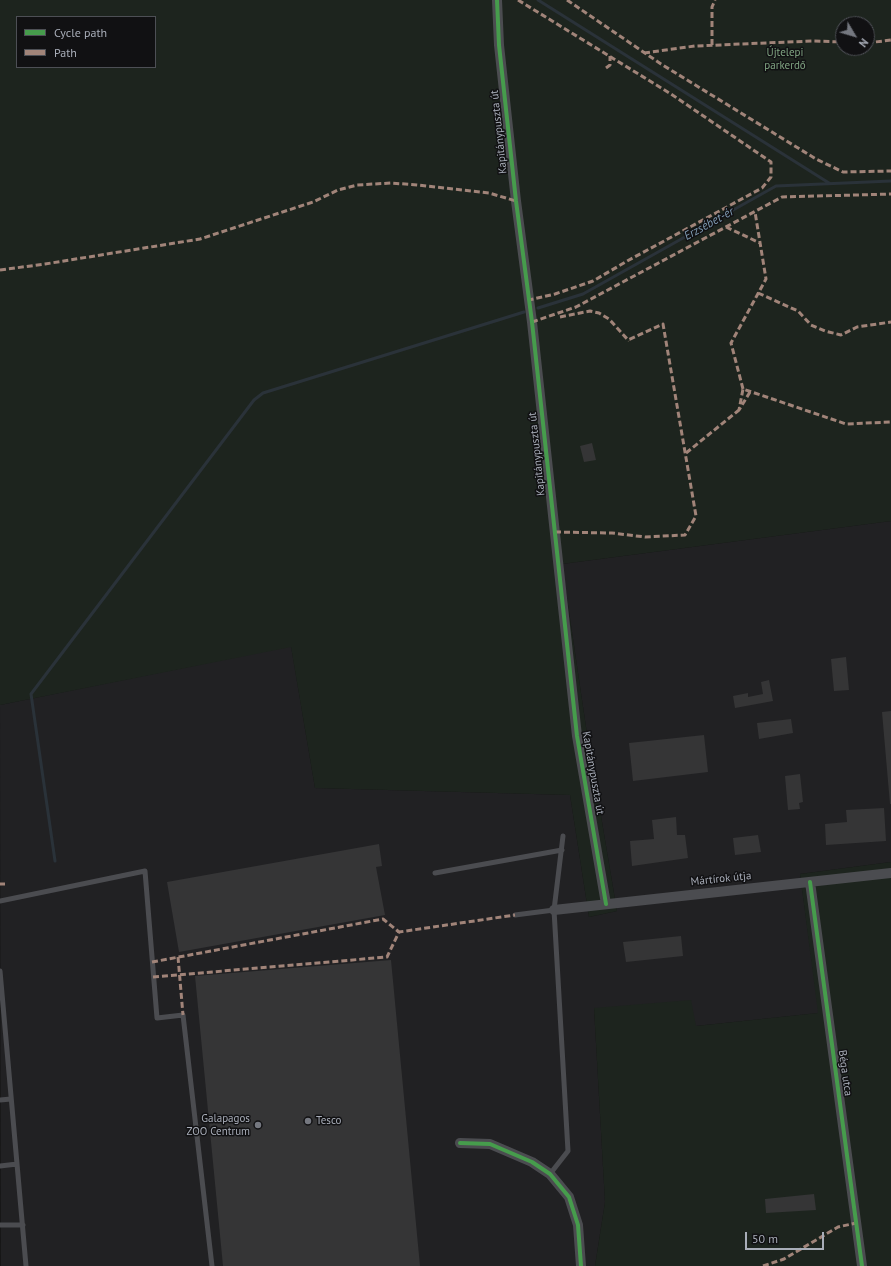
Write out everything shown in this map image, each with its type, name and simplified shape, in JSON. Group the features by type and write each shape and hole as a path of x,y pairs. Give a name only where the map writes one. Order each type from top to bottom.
{"street":[{"name":"Kapitánypuszta út","path":"497,0 499,45 516,201 532,322 577,736 606,904"},
{"name":"Mártírok útja","path":"554,910 891,873"},
{"name":"Béga utca","path":"810,882 862,1266"},
{"path":"460,1143 490,1144 527,1160 550,1174 569,1197 578,1225 581,1266"}],"lane":[{"path":"550,1174 568,1152 554,910 564,836"},
{"path":"435,873 562,850"},
{"path":"0,901 145,871 157,1018 183,1015 212,1266"},
{"path":"514,915 554,910"},
{"path":"0,971 26,1266"},
{"path":"0,1100 12,1099"},
{"path":"0,1166 17,1164"},
{"path":"0,1225 23,1225"}],"shaded area":[{"path":"891,521 891,862 800,874 819,1013 696,1026 594,1008 605,1202 595,1266 1,1266 0,705 291,646 315,788 570,795 589,917 617,911 586,727 562,564"}],"green space":[{"name":"Újtelepi parkerdő","path":"0,0 891,0 891,521 562,564 586,727 617,911 589,917 570,795 315,788 291,647 0,705"},
{"path":"891,862 891,1266 595,1266 605,1202 594,1008 691,1000 696,1026 818,1013 800,874"}],"building":[{"path":"592,443 596,460 584,462 580,446"},
{"path":"846,657 849,690 834,691 831,659"},
{"path":"769,680 773,701 735,708 733,696 748,693 748,697 763,694 761,682"},
{"path":"891,711 891,804 890,804 882,712"},
{"path":"791,719 793,733 759,739 757,723"},
{"path":"704,735 708,772 633,781 629,743"},
{"path":"800,774 803,802 799,803 800,809 788,810 785,776"},
{"path":"884,808 886,841 826,845 825,824 847,822 846,810"},
{"path":"676,817 677,835 685,835 688,858 632,866 630,841 654,839 652,820"},
{"path":"758,835 761,852 735,855 733,838"},
{"path":"379,844 382,866 376,867 385,915 179,952 167,882"},
{"path":"681,936 683,956 626,962 623,942"},
{"name":"Tesco","path":"391,960 420,1266 223,1266 195,976"},
{"path":"814,1194 816,1210 766,1213 765,1199"}],"waterway":[{"path":"538,0 829,183"},
{"name":"Erzsébet-ér","path":"538,308 583,294 776,186 891,181"},
{"path":"55,861 31,694 254,400 263,393 524,312"}],"marked path":[{"path":"518,0 671,94 771,162 771,177 762,188 593,281 555,294 529,300"},
{"path":"567,0 661,64 816,159 843,172 891,171"},
{"path":"712,45 712,7 715,0"},
{"path":"875,42 891,40"},
{"path":"644,53 695,46 813,41 835,42"},
{"path":"606,68 610,65 610,56"},
{"path":"0,270 200,239 313,202 338,190 357,185 391,183 417,185 489,193 516,201"},
{"path":"532,322 576,307 782,197 891,194"},
{"path":"743,389 731,343 766,279 755,212"},
{"path":"726,227 760,243"},
{"path":"758,293 798,311 811,325 825,331 841,335 857,327 891,322"},
{"path":"560,317 590,311 599,313 609,319 629,341"},
{"path":"555,532 612,533 645,537 685,535 696,516 663,324 628,340"},
{"path":"750,392 739,410 743,389 846,424 891,422"},
{"path":"686,453 739,410"},
{"path":"0,884 5,884"},
{"path":"153,977 387,957 399,932 515,915"},
{"path":"152,962 383,919 399,932"},
{"path":"178,957 183,1015"},
{"path":"763,1266 784,1259 838,1227 856,1223"}],"cycle path":[{"path":"497,0 499,45 516,201 532,322 577,736 606,904"},
{"path":"810,882 862,1266"},
{"path":"460,1143 490,1144 532,1162 550,1174 569,1197 578,1225 581,1266"}],"place":[{"name":"Tesco","path":"308,1121"},
{"name":"Galapagos ZOO Centrum","path":"258,1125"}]}
